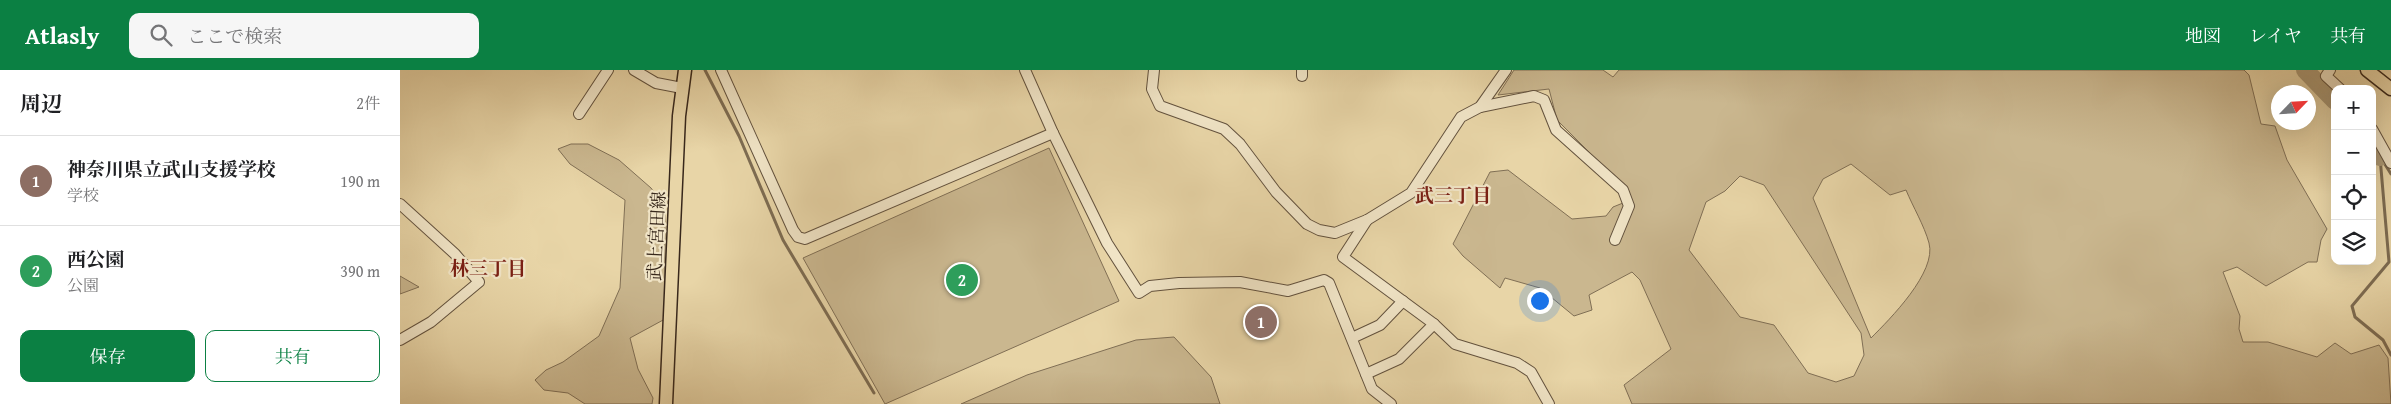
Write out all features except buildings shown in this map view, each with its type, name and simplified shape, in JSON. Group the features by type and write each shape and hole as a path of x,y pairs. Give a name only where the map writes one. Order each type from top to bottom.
{"main road":[{"name":"武上宮田線","path":"666,404 684,70"},
{"path":"2367,70 2391,89"}],"street":[{"path":"579,114 608,70"},
{"path":"634,70 656,84 682,88"},
{"path":"720,70 793,230 798,237 806,239 1053,133"},
{"path":"1025,70 1106,243 1139,293 1150,286 1179,283 1240,282 1288,290 1324,280 1329,283 1372,389 1392,404"},
{"path":"1154,70 1152,89 1160,106 1224,129 1240,144 1276,192 1307,224 1319,230 1335,233 1367,220 1411,194 1461,117 1480,107 1534,96 1544,100 1556,130 1623,190 1629,206 1614,240"},
{"path":"1480,107 1506,70"},
{"path":"2330,70 2326,76 2336,85"},
{"path":"2376,137 2391,163"},
{"path":"400,204 455,254 479,282 431,322 400,340"},
{"path":"1367,220 1343,257 1434,324 1455,344 1517,363 1531,372 1549,404"},
{"path":"1352,338 1380,325 1403,301"},
{"path":"1366,374 1399,359 1434,324"}],"shaded area":[{"path":"1514,70 1603,70 1613,77 1619,70 2244,70 2249,75 2261,124 2271,125 2271,130 2276,130 2287,160 2327,229 2321,240 2317,262 2308,262 2266,286 2237,267 2223,272 2240,316 2239,329 2243,342 2268,342 2317,357 2335,343 2351,354 2379,345 2388,358 2391,404 1632,404 1624,385 1671,349 1640,280 1632,272 1589,295 1592,310 1574,316 1540,288 1505,278 1500,288 1463,256 1453,244 1490,172 1508,170 1572,219 1606,216 1613,207 1623,203 1628,191 1557,120 1549,89 1498,95","holes":["1851,164 1890,195 1906,190 1927,236 1930,255 1919,281 1910,294 1871,338 1813,198 1823,179","1740,176 1764,185 1861,333 1864,355 1854,376 1836,382 1808,373 1774,325 1740,317 1689,250 1706,202 1725,191"]},
{"path":"571,144 588,144 619,160 651,188 665,206 665,319 630,338 638,369 653,398 652,404 585,404 568,393 544,390 535,380 546,370 563,362 599,336 620,288 625,200 570,164 558,149"},
{"path":"1049,148 1119,301 885,404 803,258"},
{"path":"400,276 419,287 400,294"},
{"path":"1174,337 1211,377 1220,404 961,404 1027,375 1136,340"}],"waterway":[{"path":"705,70 739,136 783,240 874,393"},
{"path":"2305,70 2331,97"},
{"path":"2376,152 2380,157"},
{"path":"2380,157 2389,262 2352,306 2355,317 2383,340 2391,355"},
{"path":"2381,158 2391,174"}],"place":[{"name":"西公園","path":"962,280"},
{"name":"神奈川県立武山支援学校","path":"1261,322"}],"district":[{"name":"武三丁目","path":"1453,195"},
{"name":"林三丁目","path":"488,268"}]}
